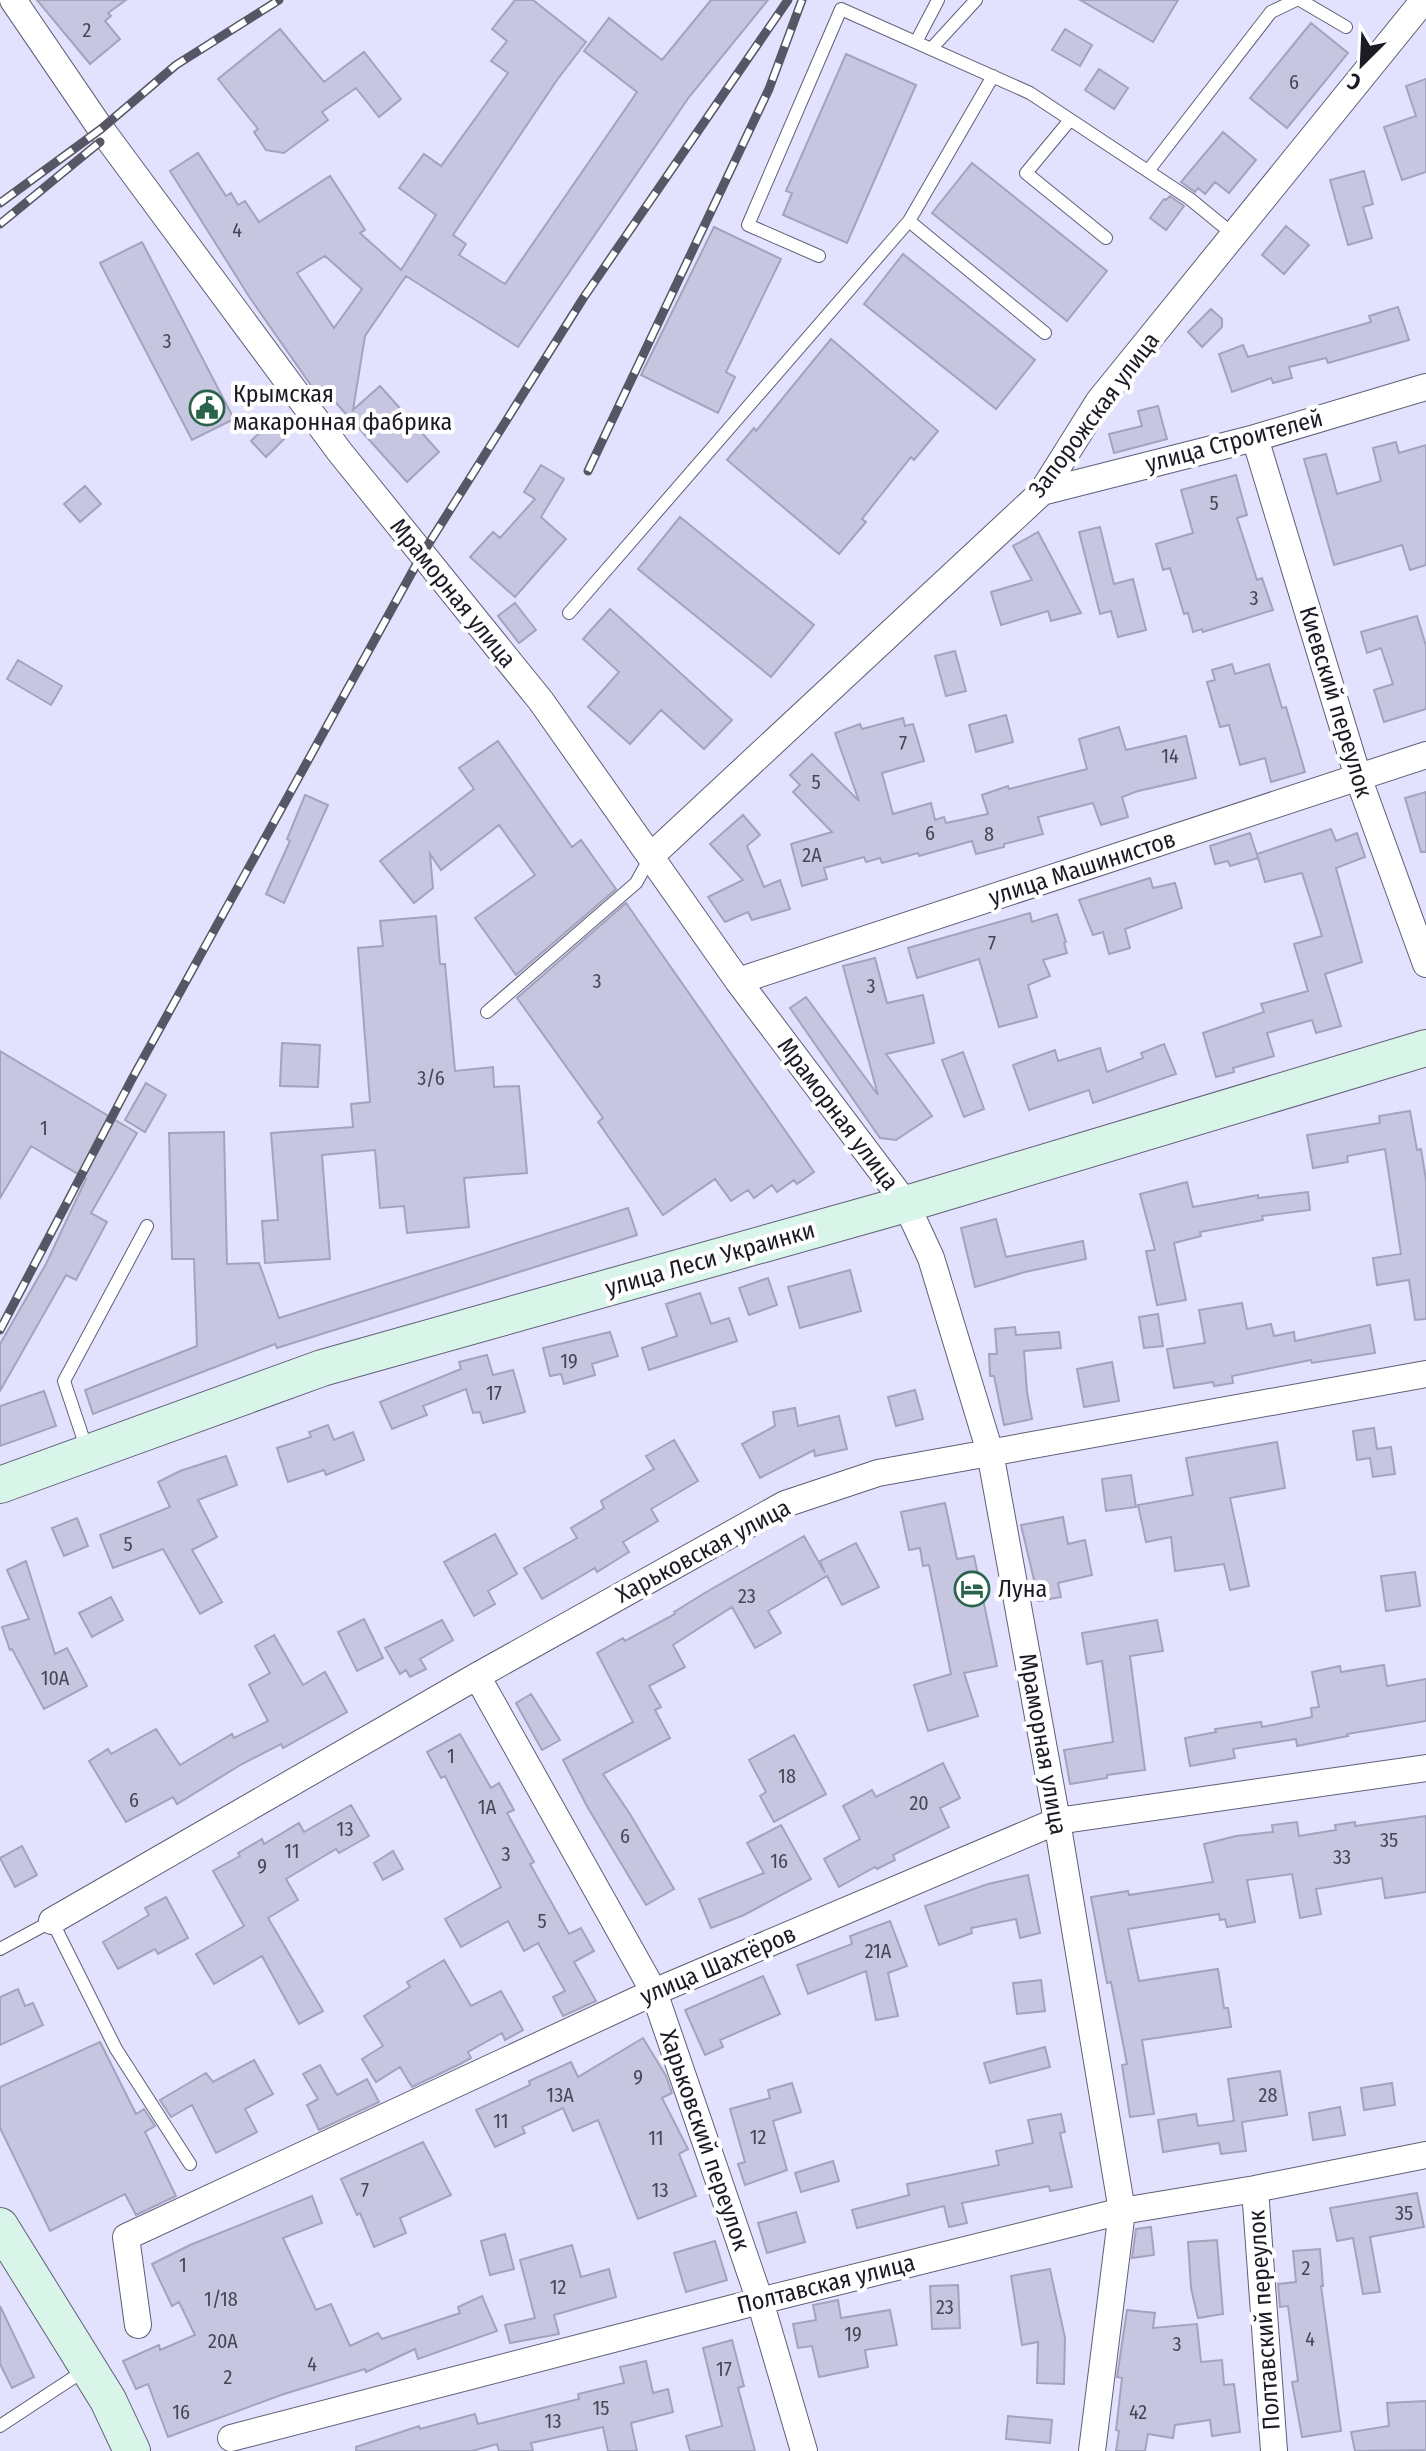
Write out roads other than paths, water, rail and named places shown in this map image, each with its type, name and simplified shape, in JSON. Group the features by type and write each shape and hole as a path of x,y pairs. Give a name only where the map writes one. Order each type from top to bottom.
{"main road":[{"name":"улица Леси Украинки","path":"0,1485 322,1368 906,1204 1426,1048"},
{"path":"0,2226 108,2400 132,2451"}],"street":[{"name":"Мраморная улица","path":"13,0 101,129 339,451 541,701 738,981 906,1204 931,1258 990,1452 1057,1821 1122,2211 1092,2451"},
{"name":"Запорожская улица","path":"651,856 1042,492 1099,401 1424,0"},
{"name":"улица Строителей","path":"1042,492 1255,438 1426,387"},
{"name":"Киевский переулок","path":"1255,438 1358,777 1426,964"},
{"name":"улица Машинистов","path":"738,981 1426,755"},
{"name":"Харьковская улица","path":"52,1921 477,1676 785,1504 878,1473 1426,1374"},
{"name":"Харьковский переулок","path":"477,1676 654,1992 760,2301 804,2451"},
{"name":"улица Шахтёров","path":"138,2325 126,2237 654,1992 1057,1821 1426,1768"},
{"name":"Полтавская улица","path":"231,2438 1122,2211 1255,2189 1426,2155"},
{"name":"Полтавский переулок","path":"1255,2189 1274,2451"}],"lane":[{"path":"916,42 938,0"},
{"path":"931,49 976,0"},
{"path":"1148,171 1271,12 1298,0 1346,27"},
{"path":"819,256 748,225 841,9 1030,93 1190,199 1234,235"},
{"path":"569,613 909,221 993,76"},
{"path":"1070,120 1026,173 1106,238"},
{"path":"909,221 1045,333"},
{"path":"487,1012 636,883 651,856"},
{"path":"88,1453 64,1381 147,1226"},
{"path":"0,1949 52,1921 116,2049 190,2164"},
{"path":"0,2426 88,2369"}],"railway":[{"path":"0,203 101,129 176,65 279,0"},
{"path":"0,1330 133,1077 421,556 584,297 788,0"},
{"path":"588,471 769,89 802,0"},
{"path":"0,224 100,142"}],"place":[{"name":"Крымская макаронная фабрика","path":"207,408"},
{"name":"Луна","path":"972,1589"}]}
